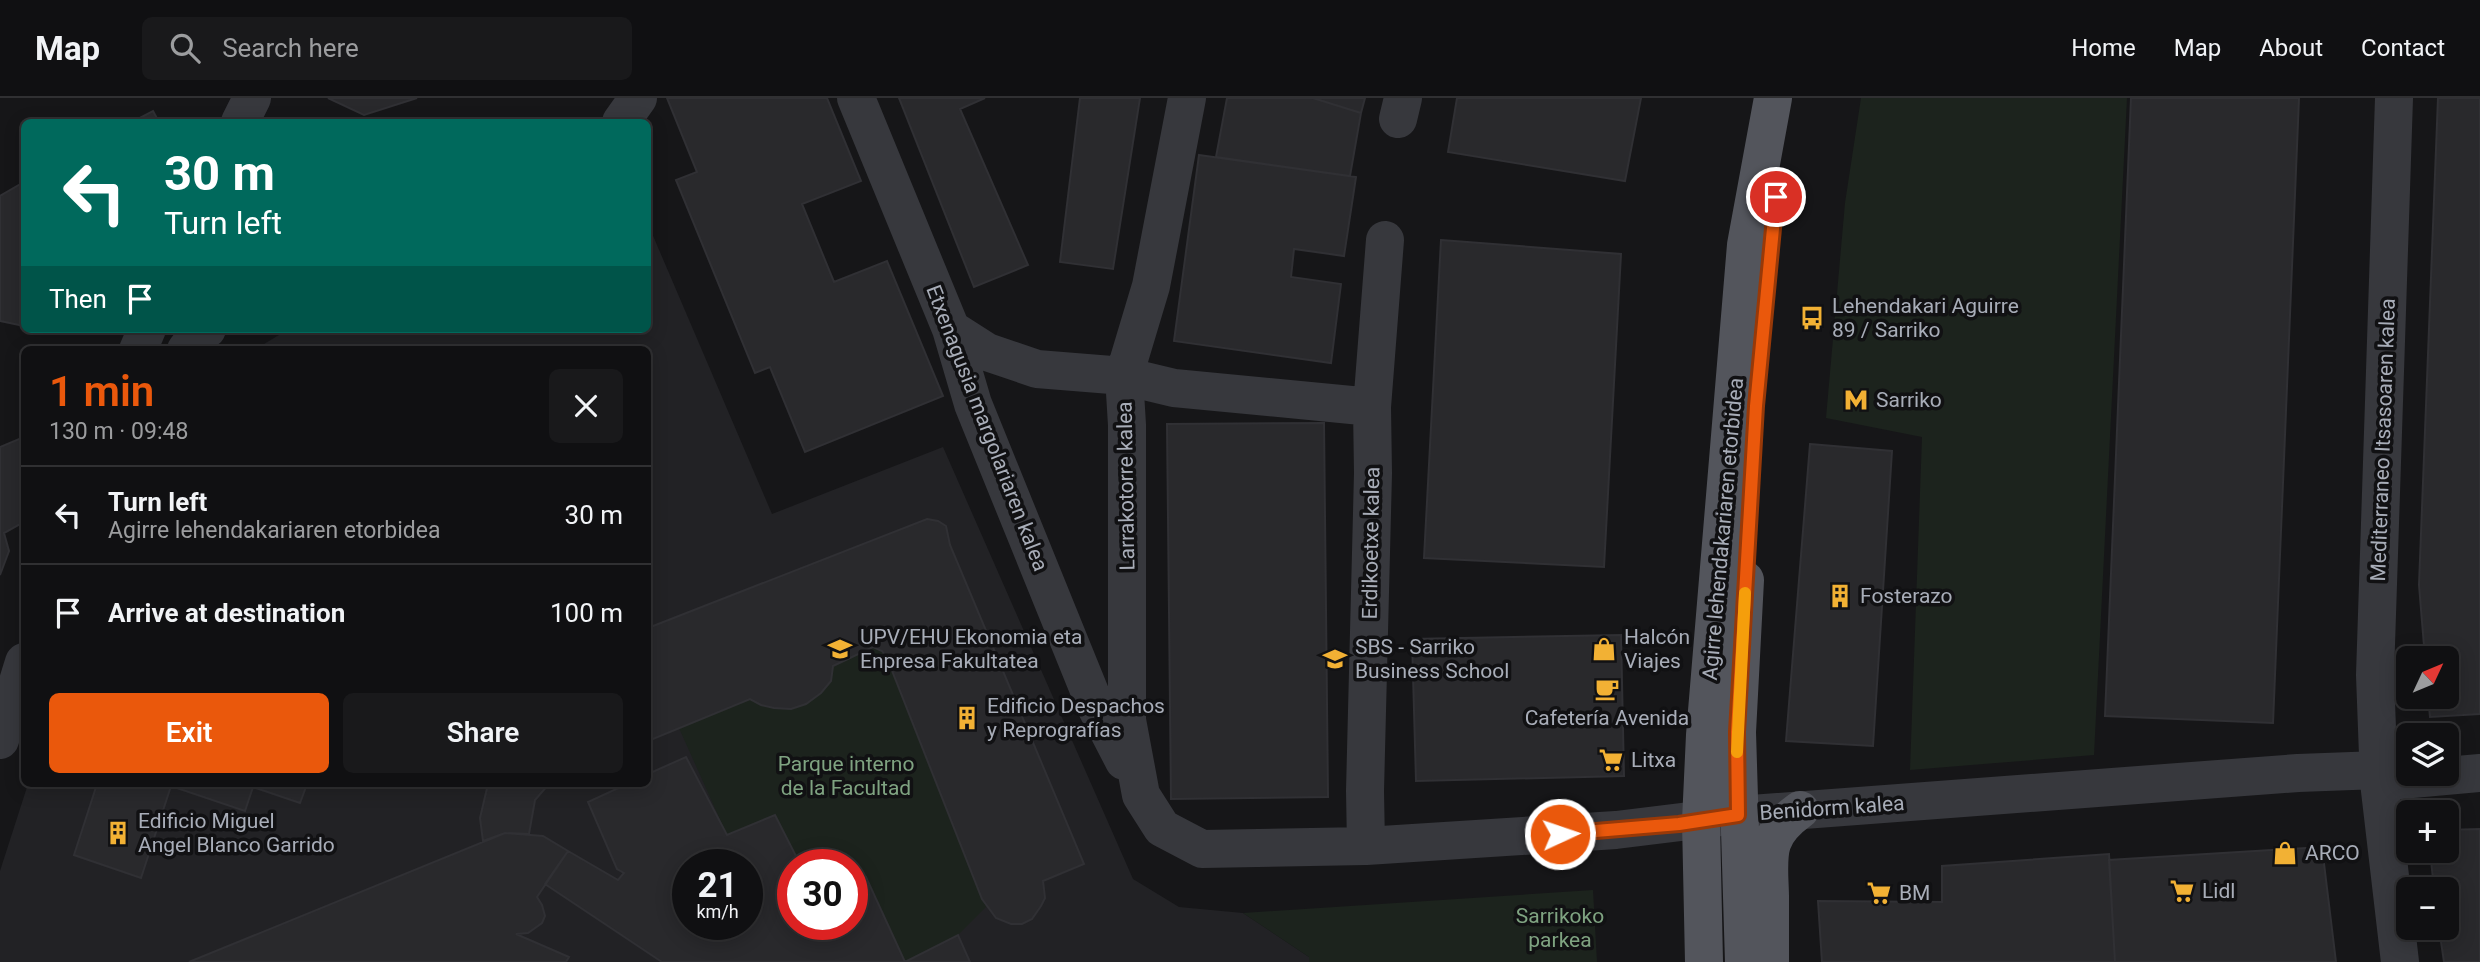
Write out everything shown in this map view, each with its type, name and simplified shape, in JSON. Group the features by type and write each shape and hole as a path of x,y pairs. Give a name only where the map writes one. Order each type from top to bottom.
{"main road":[{"name":"Agirre lehendakariaren etorbidea","path":"1744,962 1706,735 1746,245 1773,98"},
{"name":"Agirre lehendakariaren etorbidea","path":"1704,962 1719,818 1737,732 1756,406 1776,197 1796,98"},
{"path":"1770,962 1768,857 1779,828 1800,810"}],"street":[{"path":"242,119 252,98"},
{"path":"268,98 272,119"},
{"path":"623,119 638,98"},
{"name":"Etxenagusia margolariaren kalea","path":"856,98 951,329 973,404 1095,705 1141,794"},
{"name":"Larrakotorre kalea","path":"1187,98 1151,286 1124,376 1127,425 1127,720 1141,794 1162,828 1202,849"},
{"name":"Mediterraneo Itsasoaren kalea","path":"2394,98 2375,675 2379,776 2400,962"},
{"name":"Erdikoetxe kalea","path":"1366,845 1373,473 1371,407 1385,240"},
{"path":"951,329 987,352 1037,369 1124,376 1174,388 1371,407"},
{"path":"190,346 203,333"},
{"path":"0,740 21,672"},
{"name":"Benidorm kalea","path":"1202,849 1366,845 1616,830 1800,810 2298,772 2379,776 2480,773"}],"shaded area":[{"name":"UPV/EHU Ekonomia eta Enpresa Fakultatea","path":"651,231 772,514 943,447 1133,879 1179,907 1243,913 1309,957 1309,962 0,962 0,871 27,787 651,787 651,346 261,346 282,333 651,333"}],"green space":[{"path":"1861,98 2127,98 2094,755 1910,770 1922,437 1826,418 1845,203"},
{"name":"Parque interno de la Facultad","path":"873,647 882,651 887,658 986,907 958,935 905,962 868,881 868,849 792,849 775,815 727,835 679,728 750,699 791,709 806,704 831,681 833,666"},
{"name":"Sarrikoko parkea","path":"1593,890 1597,962 1309,962 1309,957 1243,913"}],"building":[{"path":"328,98 417,98 364,115"},
{"path":"667,98 827,98 861,181 802,204 834,282 887,261 943,396 805,452 770,367 755,373 676,180 697,172"},
{"path":"899,98 985,98 960,109 1028,265 974,287"},
{"path":"1080,98 1140,98 1113,269 1060,262"},
{"path":"1227,98 1313,98 1361,113 1350,176 1216,157"},
{"path":"1313,98 1365,98 1361,113"},
{"path":"1457,98 1641,98 1625,181 1448,152"},
{"path":"2131,98 2299,98 2273,723 2105,716"},
{"path":"2438,98 2480,98 2480,714 2430,717 2429,709 2459,709 2459,646 2424,646 2419,585"},
{"path":"153,111 157,119 138,119"},
{"path":"1199,155 1356,177 1344,256 1294,249 1291,277 1341,284 1331,363 1174,341"},
{"path":"21,184 21,325 0,321 0,196"},
{"path":"1441,240 1621,254 1604,567 1424,558"},
{"path":"1324,423 1328,797 1171,799 1167,424"},
{"path":"21,438 21,524 4,533 9,551 0,575 0,447"},
{"name":"Fosterazo","path":"1810,444 1892,451 1873,746 1786,741"},
{"name":"Edificio Despachos y Reprografías","path":"927,519 938,521 946,526 950,545 1084,864 1043,881 1045,898 1032,919 1022,924 1011,924 996,918 982,899 887,658 882,651 873,647 833,666 831,681 806,704 791,709 774,708 750,699 651,740 651,627"},
{"path":"1621,635 1624,776 1416,781 1412,639"},
{"path":"686,757 727,835 775,815 792,849 777,849 777,940 868,940 868,881 905,962 662,962 545,884 568,851 618,880 624,873 617,869 588,802 620,787 651,787 651,773"},
{"name":"Edificio Miguel Angel Blanco Garrido","path":"96,787 171,787 141,878 74,855"},
{"name":"Edificio Miguel Angel Blanco Garrido","path":"174,787 253,787 245,811"},
{"name":"Edificio Miguel Angel Blanco Garrido","path":"253,787 306,787 300,803"},
{"path":"487,787 546,787 535,800 529,834 505,833 483,841 480,818"},
{"path":"2480,829 2480,962 2444,962 2441,940 2459,940 2459,877 2433,877 2431,863 2459,863 2459,830"},
{"path":"505,833 543,836 568,851 537,897 545,916 542,923 528,933 516,934 569,957 566,962 189,962"},
{"path":"2322,847 2336,962 2115,962 2109,860"},
{"path":"2109,854 2115,962 1822,962 1818,901 1942,902 1942,866"},
{"path":"958,935 970,962 905,962"}],"slow traffic":[{"path":"1737,752 1745,593"}],"place":[{"name":"Lehendakari Aguirre 89 / Sarriko","path":"1812,318"},
{"name":"Sarriko","path":"1856,400"},
{"name":"Fosterazo","path":"1840,596"},
{"name":"UPV/EHU Ekonomia eta Enpresa Fakultatea","path":"840,649"},
{"name":"Halcón Viajes","path":"1604,649"},
{"name":"SBS - Sarriko Business School","path":"1335,659"},
{"name":"Cafetería Avenida","path":"1607,689"},
{"name":"Edificio Despachos y Reprografías","path":"967,718"},
{"name":"Litxa","path":"1611,760"},
{"name":"Edificio Miguel Angel Blanco Garrido","path":"118,833"},
{"name":"ARCO","path":"2285,853"},
{"name":"Lidl","path":"2182,891"},
{"name":"BM","path":"1879,893"}],"route":[{"path":"1560,834 1679,824 1738,815 1737,732 1756,406 1776,197"}]}
